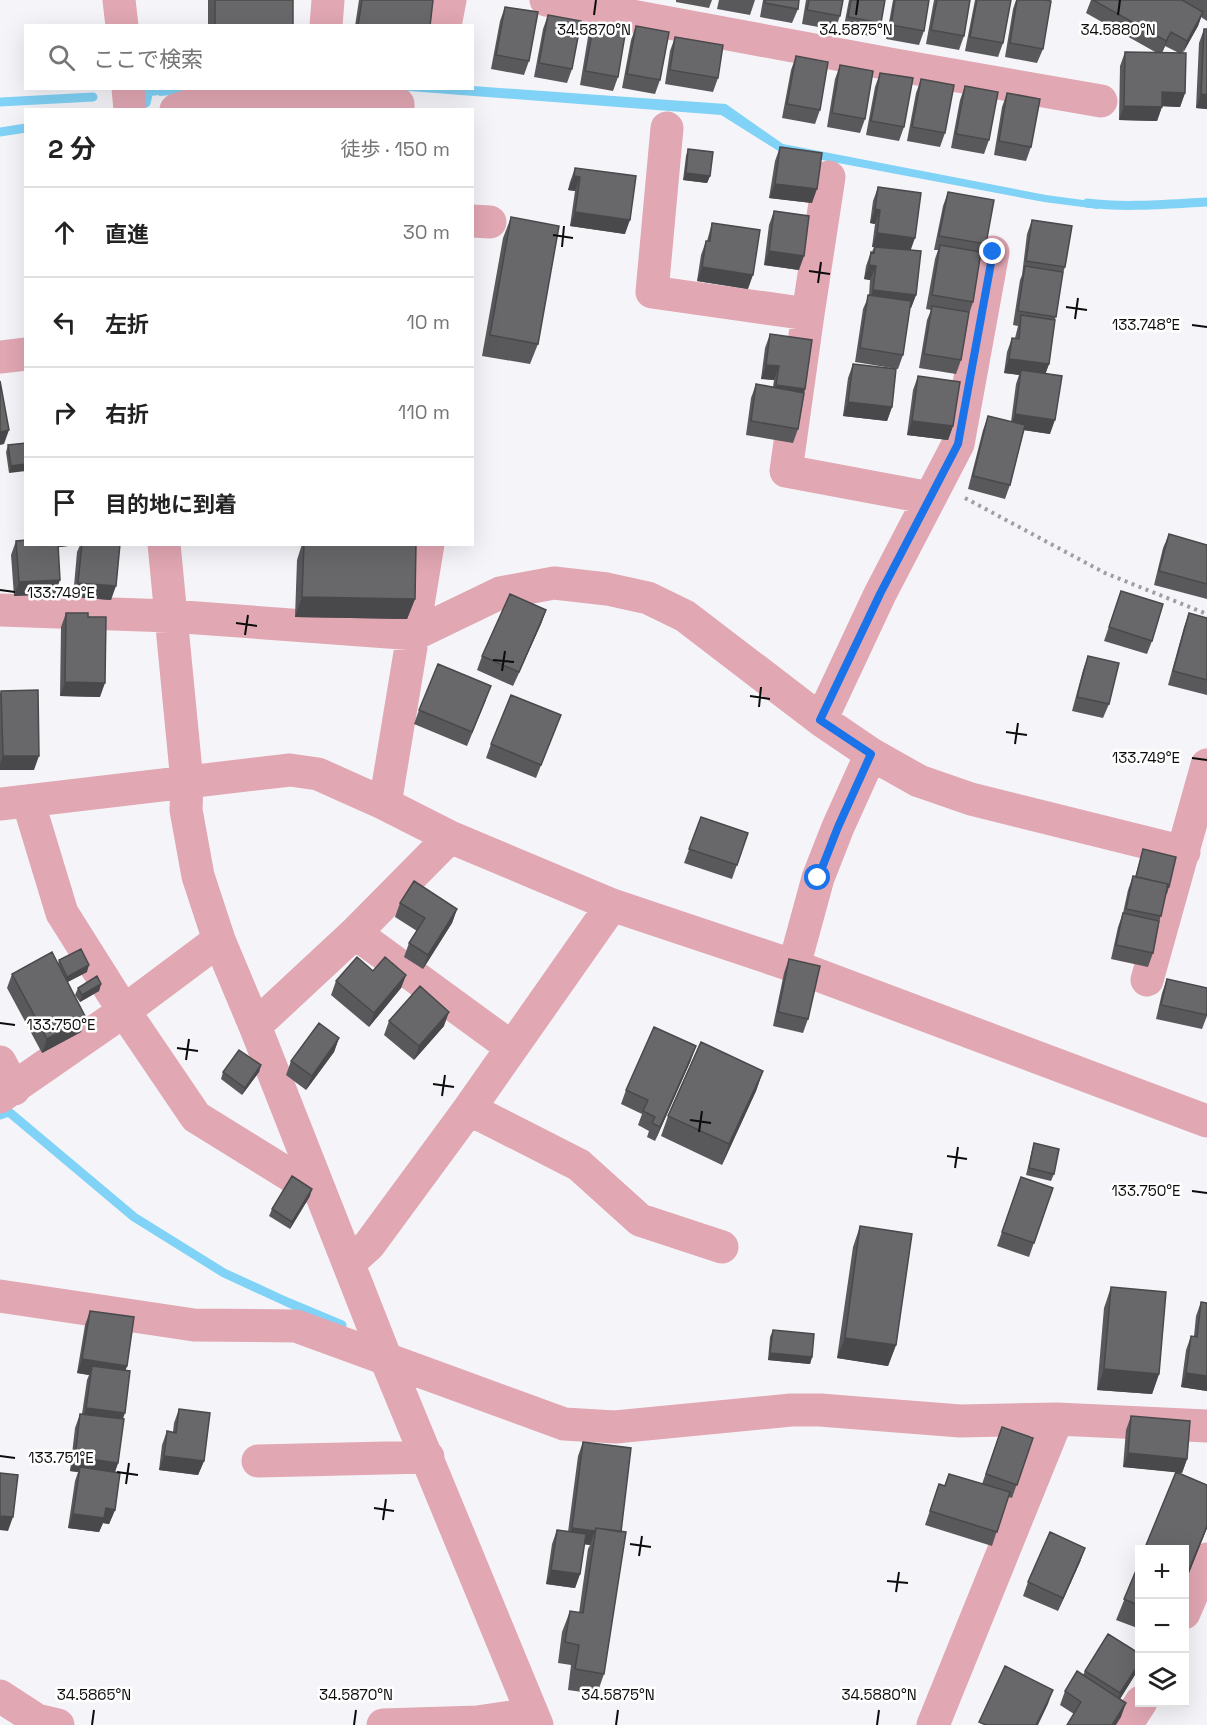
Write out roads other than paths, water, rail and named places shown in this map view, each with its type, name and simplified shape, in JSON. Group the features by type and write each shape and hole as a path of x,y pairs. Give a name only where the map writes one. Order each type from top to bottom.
{"street":[{"path":"119,0 122,24"},
{"path":"327,24 328,0"},
{"path":"445,24 450,0"},
{"path":"546,0 1101,101"},
{"path":"128,90 130,108"},
{"path":"182,108 325,92 398,104 398,108"},
{"path":"667,128 652,291 808,314"},
{"path":"830,177 786,471 934,490"},
{"path":"820,720 880,594 958,444 993,252"},
{"path":"0,357 24,354"},
{"path":"164,546 187,782 186,810 198,876 219,940 387,1359 535,1719 383,1725"},
{"path":"387,795 428,546"},
{"path":"0,610 170,616 415,634 500,592 554,583 607,589 648,598 686,616 820,720 871,754 919,781 971,799 1184,852"},
{"path":"796,959 818,878 871,754"},
{"path":"1147,980 1207,765"},
{"path":"320,1191 301,1182 196,1117 124,1011 62,913 14,803 290,770 318,774 387,795 450,837 612,905 796,959 1207,1121"},
{"path":"255,1026 355,933 450,837"},
{"path":"349,1263 369,1245 469,1109 612,905"},
{"path":"355,933 511,1047"},
{"path":"5,1083 124,1011 219,940"},
{"path":"469,1109 579,1165 640,1220 722,1247"},
{"path":"0,1296 194,1325 296,1326 564,1424 615,1427 790,1410 820,1410 960,1421 1057,1419 1207,1426"},
{"path":"933,1725 1057,1419"},
{"path":"258,1461 428,1457"},
{"path":"1189,1603 1207,1559"},
{"path":"1126,1725 1138,1707"},
{"path":"11,1709 37,1720 58,1725"}],"water":[{"path":"474,86 726,104 783,144 1046,195 1098,202 1098,209 1044,202 780,152 721,115 396,90 474,90"},
{"path":"159,90 236,90 159,96"}],"waterway":[{"path":"145,92 164,90"},
{"path":"146,103 149,91"},
{"path":"0,102 93,97"},
{"path":"0,132 24,128"},
{"path":"1087,203 1162,205 1207,202"},
{"path":"0,1115 9,1112 134,1217 224,1273 342,1325"}]}
